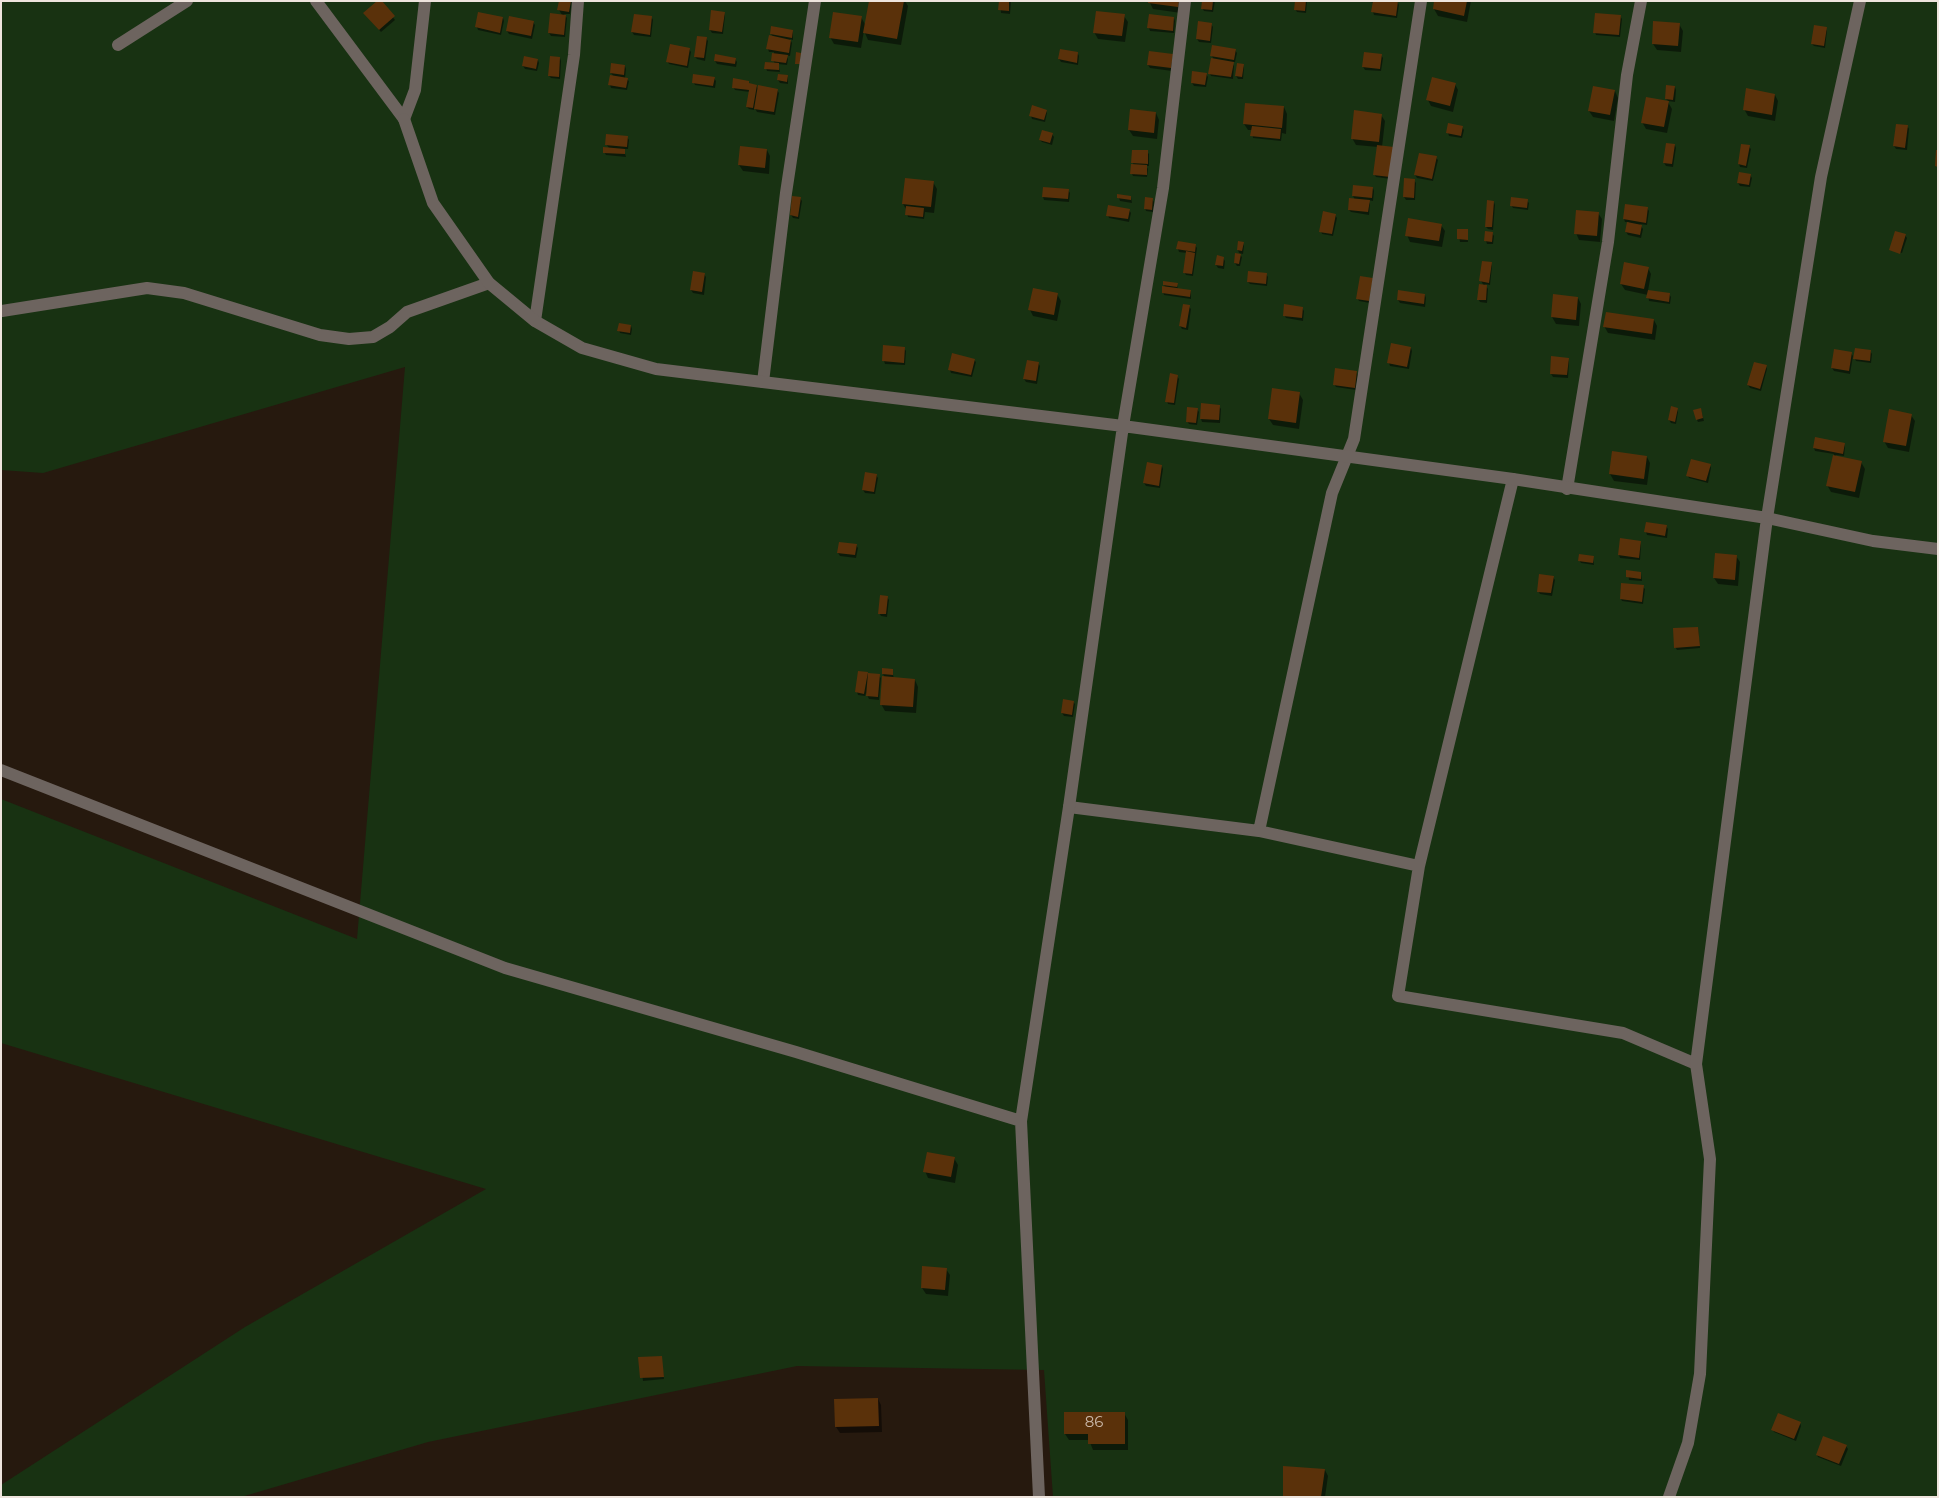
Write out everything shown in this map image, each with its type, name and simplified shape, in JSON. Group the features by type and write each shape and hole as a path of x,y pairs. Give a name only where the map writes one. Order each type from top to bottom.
{"street":[{"path":"118,44 187,1"},
{"path":"316,1 404,119 432,203 489,283 535,321 582,348 656,369 1123,426 1513,479 1567,489 1767,518 1874,541 1938,549"},
{"path":"404,119 415,90 425,1"},
{"path":"535,321 574,55 578,1"},
{"path":"763,382 786,194 815,1"},
{"path":"1039,1497 1021,1121 1069,807 1123,426 1163,188 1185,1"},
{"path":"1258,831 1332,493 1354,439 1420,1"},
{"path":"1567,489 1608,242 1627,75 1641,1"},
{"path":"1669,1497 1688,1443 1700,1374 1710,1159 1696,1064 1767,518 1821,177 1860,1"},
{"path":"2,311 147,288 184,293 320,334 349,339 373,337 390,327 407,312 489,283"},
{"path":"1513,479 1418,866 1398,996 1623,1033 1696,1064"},
{"path":"1,770 505,968 796,1052 1021,1121"},
{"path":"1069,807 1258,831 1418,866"}],"green space":[{"path":"1,1 1938,1 1938,1497 1053,1497 1044,1370 797,1366 428,1442 241,1497 1,1497 1,1485 245,1327 486,1189 1,1043 1,799 357,939 405,367 43,473 1,470"}],"building":[{"path":"377,1 382,1 395,16 379,30 363,13"},
{"path":"559,1 571,1 569,12 557,10"},
{"path":"869,1 904,1 897,39 863,33"},
{"path":"999,1 1009,1 1009,11 998,10"},
{"path":"1148,1 1179,1 1178,7 1148,3"},
{"path":"1202,1 1213,1 1212,10 1201,9"},
{"path":"1295,1 1306,1 1305,11 1294,10"},
{"path":"1373,1 1398,1 1396,16 1371,12"},
{"path":"1434,1 1467,1 1464,16 1433,9"},
{"path":"711,10 725,12 722,32 709,30"},
{"path":"1096,11 1125,14 1122,36 1093,33"},
{"path":"478,12 503,17 500,33 475,27"},
{"path":"833,12 862,16 858,42 829,38"},
{"path":"550,13 566,15 564,35 548,33"},
{"path":"1595,13 1621,15 1619,35 1593,33"},
{"path":"634,14 652,16 650,35 631,32"},
{"path":"1149,14 1174,17 1173,31 1147,28"},
{"path":"509,16 534,21 531,36 506,31"},
{"path":"1198,21 1212,23 1210,41 1196,39"},
{"path":"1653,21 1680,23 1678,46 1652,44"},
{"path":"1814,25 1827,27 1824,46 1811,44"},
{"path":"771,26 793,30 792,38 770,34"},
{"path":"769,35 791,40 789,53 766,49"},
{"path":"697,36 707,37 704,58 694,57"},
{"path":"670,44 690,48 687,66 666,62"},
{"path":"1212,45 1236,49 1234,60 1210,56"},
{"path":"1060,49 1078,52 1077,63 1058,59"},
{"path":"1149,51 1173,54 1171,68 1147,65"},
{"path":"796,52 801,53 800,64 795,64"},
{"path":"1364,52 1382,54 1380,69 1362,67"},
{"path":"772,53 788,55 786,63 771,61"},
{"path":"715,54 736,58 735,64 714,61"},
{"path":"524,56 538,59 536,69 522,66"},
{"path":"550,56 560,57 559,77 548,76"},
{"path":"1211,58 1234,62 1231,77 1208,74"},
{"path":"765,62 779,63 779,70 764,69"},
{"path":"611,63 625,65 624,75 610,73"},
{"path":"1237,63 1244,64 1242,77 1235,76"},
{"path":"1192,71 1207,73 1205,85 1191,83"},
{"path":"693,74 715,77 713,86 692,83"},
{"path":"778,74 788,75 787,82 777,80"},
{"path":"610,75 628,78 626,88 608,85"},
{"path":"1432,77 1456,83 1450,106 1426,100"},
{"path":"733,78 749,81 749,83 757,85 753,108 746,107 749,90 732,88"},
{"path":"758,85 778,89 774,112 754,109"},
{"path":"1666,85 1675,86 1673,100 1665,99"},
{"path":"1593,86 1615,90 1610,115 1588,111"},
{"path":"1746,88 1775,94 1772,115 1743,110"},
{"path":"1646,97 1669,101 1664,127 1641,123"},
{"path":"1245,103 1284,106 1282,128 1243,124"},
{"path":"1032,105 1047,110 1044,120 1029,116"},
{"path":"1130,109 1156,112 1154,133 1128,130"},
{"path":"1354,110 1382,114 1379,142 1351,139"},
{"path":"1448,123 1463,126 1461,136 1446,133"},
{"path":"1896,124 1908,125 1905,148 1893,146"},
{"path":"1252,126 1281,129 1280,139 1250,136"},
{"path":"1042,130 1053,133 1050,143 1039,140"},
{"path":"606,134 628,136 627,147 605,145"},
{"path":"1666,143 1675,144 1672,164 1663,163"},
{"path":"1741,144 1750,145 1746,166 1738,164"},
{"path":"1377,145 1394,147 1390,177 1373,175"},
{"path":"740,146 767,149 765,168 738,165"},
{"path":"603,147 625,149 625,154 603,153"},
{"path":"1132,150 1148,150 1148,164 1131,163"},
{"path":"1936,150 1938,150 1938,167 1935,166"},
{"path":"1419,153 1437,156 1432,179 1414,175"},
{"path":"1131,164 1147,165 1147,175 1130,174"},
{"path":"1739,172 1751,174 1749,185 1737,183"},
{"path":"905,178 934,181 931,207 902,204"},
{"path":"1404,178 1415,179 1414,198 1403,197"},
{"path":"1353,185 1373,187 1372,198 1352,196"},
{"path":"1043,187 1069,189 1068,199 1042,197"},
{"path":"1117,194 1131,196 1131,200 1117,198"},
{"path":"792,196 801,197 798,217 790,215"},
{"path":"1145,197 1153,198 1152,210 1144,209"},
{"path":"1511,197 1528,199 1527,208 1510,206"},
{"path":"1349,198 1370,200 1368,212 1348,210"},
{"path":"1487,200 1494,201 1492,227 1485,227"},
{"path":"1625,204 1648,207 1646,223 1623,219"},
{"path":"1108,205 1130,209 1128,219 1106,216"},
{"path":"906,206 924,208 923,217 905,215"},
{"path":"1576,210 1599,212 1597,236 1574,234"},
{"path":"1323,211 1336,214 1332,234 1319,232"},
{"path":"1408,218 1442,224 1439,241 1405,236"},
{"path":"1627,222 1642,225 1640,235 1625,232"},
{"path":"1457,229 1468,229 1468,240 1457,239"},
{"path":"1485,231 1493,232 1492,242 1484,241"},
{"path":"1895,231 1906,234 1900,254 1889,250"},
{"path":"1178,241 1196,244 1195,252 1176,249"},
{"path":"1238,241 1244,242 1242,251 1237,250"},
{"path":"1186,251 1195,253 1192,274 1183,273"},
{"path":"1235,253 1241,254 1239,264 1234,263"},
{"path":"1217,255 1224,257 1223,266 1215,265"},
{"path":"1482,261 1492,262 1489,283 1479,281"},
{"path":"1624,262 1649,267 1644,289 1620,284"},
{"path":"693,271 705,273 702,292 690,290"},
{"path":"1248,271 1267,273 1266,284 1247,282"},
{"path":"1360,276 1373,278 1369,301 1356,299"},
{"path":"1163,281 1178,283 1177,287 1163,285"},
{"path":"1479,284 1487,285 1486,300 1477,300"},
{"path":"1162,286 1191,290 1190,297 1162,293"},
{"path":"1033,288 1058,293 1054,315 1028,310"},
{"path":"1398,290 1425,294 1424,304 1397,300"},
{"path":"1648,290 1670,293 1669,302 1646,298"},
{"path":"1553,294 1578,297 1576,320 1551,317"},
{"path":"1183,304 1190,305 1186,328 1179,326"},
{"path":"1284,304 1303,307 1302,318 1283,316"},
{"path":"1606,312 1654,319 1652,334 1603,327"},
{"path":"619,323 631,325 630,333 617,331"},
{"path":"1391,343 1411,347 1407,367 1387,363"},
{"path":"883,345 905,347 904,363 882,361"},
{"path":"1855,348 1871,350 1870,361 1853,359"},
{"path":"1834,349 1852,352 1849,371 1831,368"},
{"path":"952,353 975,359 971,375 948,370"},
{"path":"1551,356 1569,358 1567,375 1550,374"},
{"path":"1027,360 1039,362 1036,381 1023,379"},
{"path":"1754,362 1767,365 1760,389 1747,385"},
{"path":"1335,368 1357,371 1355,388 1333,385"},
{"path":"1170,373 1178,375 1174,403 1165,402"},
{"path":"1272,388 1300,392 1296,423 1268,419"},
{"path":"1201,403 1220,405 1219,420 1200,419"},
{"path":"1671,406 1678,408 1675,422 1668,420"},
{"path":"1187,407 1198,408 1196,423 1186,422"},
{"path":"1701,408 1703,418 1696,420 1693,410"},
{"path":"1889,409 1912,414 1906,446 1883,442"},
{"path":"1815,437 1845,443 1843,454 1813,448"},
{"path":"1612,451 1647,456 1644,479 1609,474"},
{"path":"1833,455 1862,461 1855,492 1826,486"},
{"path":"1691,459 1711,464 1706,481 1686,476"},
{"path":"1147,462 1162,465 1159,486 1143,483"},
{"path":"865,472 877,474 874,492 862,490"},
{"path":"1646,522 1667,525 1665,536 1644,532"},
{"path":"1620,538 1641,541 1639,558 1618,555"},
{"path":"839,542 857,544 855,555 837,553"},
{"path":"1715,553 1737,555 1735,580 1713,578"},
{"path":"1579,554 1594,556 1593,563 1578,561"},
{"path":"1626,570 1641,572 1641,579 1626,577"},
{"path":"1539,574 1554,576 1551,593 1537,592"},
{"path":"1621,583 1644,585 1642,602 1620,599"},
{"path":"880,595 888,596 886,614 878,614"},
{"path":"1698,627 1700,646 1674,648 1673,628"},
{"path":"882,668 893,669 893,675 882,674"},
{"path":"858,671 868,672 864,694 855,692"},
{"path":"868,673 880,674 878,697 866,696"},
{"path":"882,676 915,679 913,707 880,705"},
{"path":"1063,699 1074,701 1072,715 1061,713"},
{"path":"927,1152 955,1157 951,1177 923,1172"},
{"path":"922,1266 947,1268 945,1290 921,1288"},
{"path":"662,1356 664,1377 640,1378 638,1357"},
{"path":"878,1398 879,1426 835,1427 834,1399"},
{"path":"1064,1412 1125,1412 1125,1444 1088,1444 1088,1434 1064,1434"},
{"path":"1778,1413 1801,1422 1794,1439 1771,1430"},
{"path":"1823,1436 1847,1445 1839,1464 1816,1455"},
{"path":"1283,1466 1325,1469 1321,1497 1283,1496"}]}
